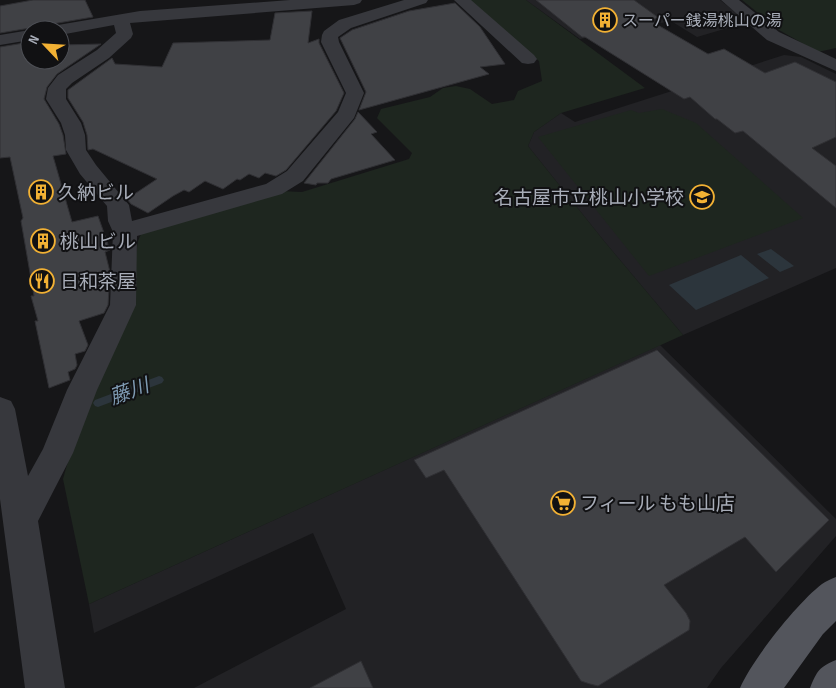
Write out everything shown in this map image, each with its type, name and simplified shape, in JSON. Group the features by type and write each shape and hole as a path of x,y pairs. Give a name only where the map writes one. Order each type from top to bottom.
{"main road":[{"path":"760,688 810,621 836,595"},
{"path":"830,688 836,680"}],"street":[{"path":"70,28 182,7 354,0"},
{"path":"125,232 154,222 274,189 295,176 347,114 355,92 330,42 330,35 345,24 420,0"},
{"path":"462,0 528,59"},
{"path":"729,0 773,36 836,66"},
{"path":"21,520 57,453 82,390 123,305 125,232 120,221 118,205 88,169 76,150 72,123 56,99 57,88 65,79 104,54 125,34 97,7"},
{"path":"0,40 20,37"},
{"path":"0,409 3,447 21,520 45,688"}],"shaded area":[{"path":"465,0 526,0 645,88 561,113 534,132 528,146 683,335 89,604 63,479 85,401 127,315 138,241 141,234 279,191 302,192 409,159 412,153 377,118 381,109 430,97 443,88 456,86 470,89 492,104 514,100 518,91 542,81 539,61"},
{"path":"526,0 720,0 748,22 697,37 671,21 580,39"},
{"path":"742,0 836,0 836,48 818,52 779,30"},
{"name":"名古屋市立桃山小学校","path":"784,55 801,57 836,74 836,268 683,335 528,146 534,132 561,113 575,122"},
{"path":"662,109 696,123 803,218 649,276 538,137 631,110 639,113"},
{"path":"771,249 794,266 780,272 757,254"},
{"path":"741,255 769,278 696,310 669,285"},
{"path":"660,345 836,519 836,536 721,668 707,688 194,688 346,609 313,533 94,633 89,604"}],"building":[{"path":"33,0 85,0 93,17 70,21 20,20 20,30 0,33 0,6"},
{"path":"536,0 634,0 659,18 649,20 708,54 724,49 765,73 795,62 836,82 836,137 812,148 836,166 836,208 743,131 735,133 715,119 690,97 684,99 585,37 582,37"},
{"path":"455,3 480,27 505,64 480,67 489,74 359,110 366,92 340,38 352,30 409,11"},
{"path":"312,11 308,43 319,39 319,43 344,93 336,111 286,170 276,176 265,173 259,178 249,174 240,180 237,179 223,189 205,181 189,192 184,190 173,196 148,213 131,204 127,199 157,179 93,149 88,150 87,135 83,122 68,98 68,90 112,58 115,64 162,67 173,43 270,40 275,13"},
{"path":"20,44 20,70 63,70 57,74 47,87 44,99 59,124 66,154 53,156 72,222 98,216 110,250 105,252 110,272 109,282 107,283 109,289 108,305 104,313 79,321 88,345 85,351 75,354 77,365 75,369 68,372 70,380 49,388 35,321 38,321 31,296 34,296 21,221 23,218 10,157 0,158 0,47"},
{"path":"101,44 70,65 70,45"},
{"path":"358,112 377,132 371,134 395,160 331,179 328,183 317,183 316,185 304,183 355,119"},
{"path":"657,350 829,520 776,572 745,537 664,585 686,613 690,621 689,630 598,686 581,681 444,470 426,478 414,460"},
{"path":"361,661 373,688 310,688"}],"waterway":[{"name":"藤川","path":"98,403 159,380"}],"place":[{"name":"スーパー銭湯桃山の湯","path":"605,20"},
{"name":"久納ビル","path":"41,192"},
{"name":"名古屋市立桃山小学校","path":"702,197"},
{"name":"桃山ビル","path":"43,241"},
{"name":"日和茶屋","path":"42,281"},
{"name":"フィール もも山店","path":"563,503"}]}
